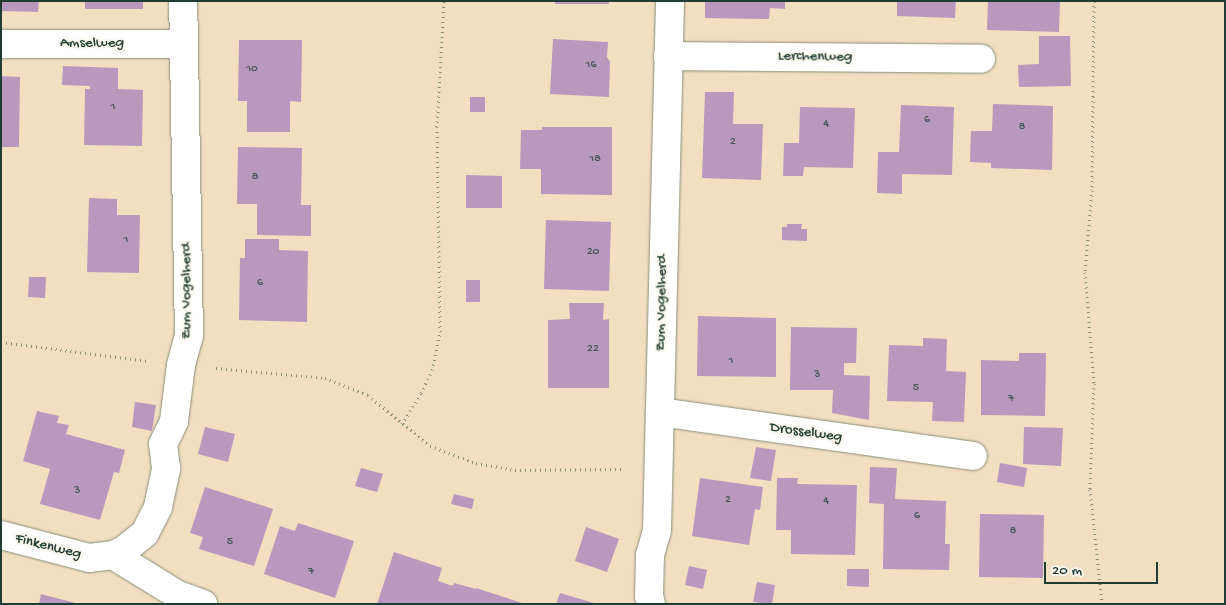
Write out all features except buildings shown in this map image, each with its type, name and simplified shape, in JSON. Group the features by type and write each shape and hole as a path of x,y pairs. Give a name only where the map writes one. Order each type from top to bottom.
{"street":[{"name":"Zum Vogelherd","path":"113,556 124,550 145,533 158,508 166,468 163,444 174,421 181,365 189,336 183,1"},
{"name":"Zum Vogelherd","path":"651,604 650,555 657,530 657,468 670,1"},
{"name":"Amselweg","path":"1,44 183,44"},
{"name":"Lerchenweg","path":"668,56 969,53"},
{"name":"Drosselweg","path":"660,412 961,447"},
{"name":"Finkenweg","path":"1,535 89,558 113,556"},
{"path":"113,556 178,595 203,604"}],"path":[{"path":"402,424 421,393 432,370 440,332 437,127 444,1"},
{"path":"1094,1 1092,190 1085,272 1094,383 1090,489 1102,604"},
{"path":"1,342 181,365 325,378 368,395 430,446 476,463 516,470 657,468"}]}
